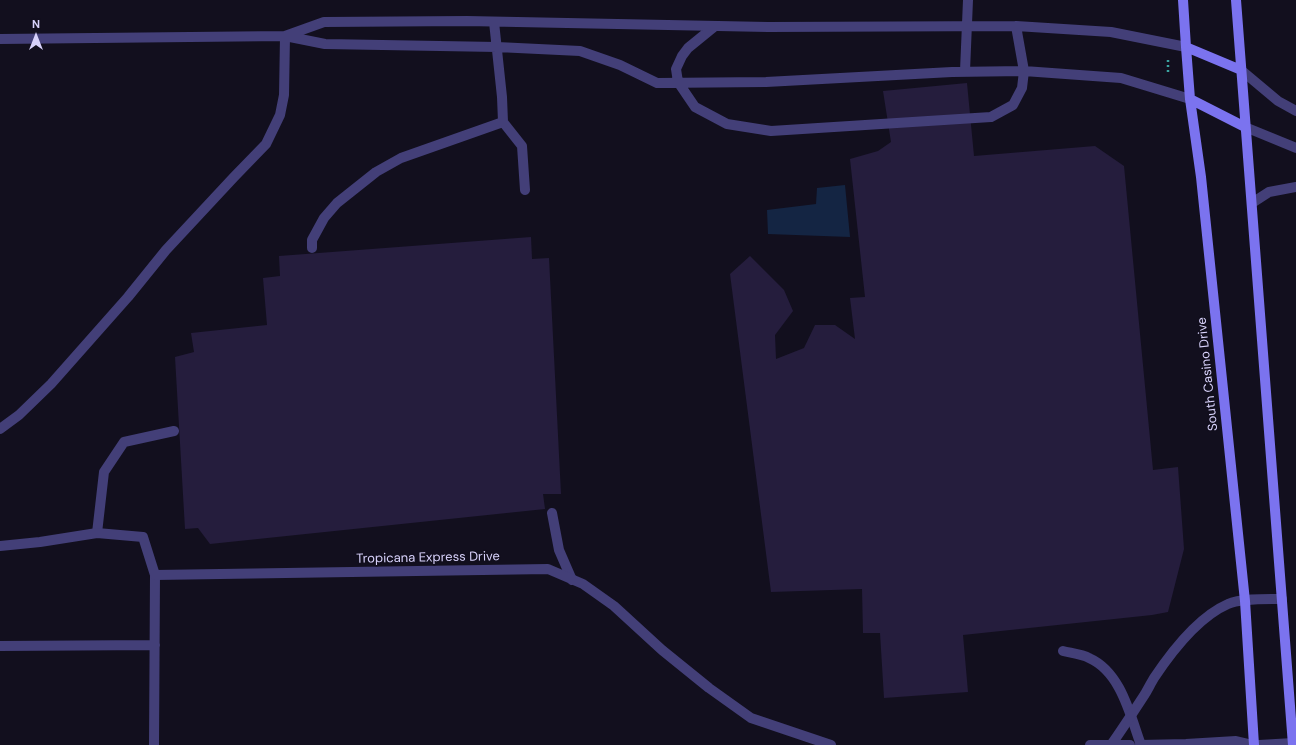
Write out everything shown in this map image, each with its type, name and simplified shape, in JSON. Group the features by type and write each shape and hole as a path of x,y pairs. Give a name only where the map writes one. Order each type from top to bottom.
{"main road":[{"name":"South Casino Drive","path":"1183,0 1190,99 1201,177 1245,601 1254,745"},
{"path":"1236,0 1293,744"},
{"path":"1186,47 1241,70"},
{"path":"1190,99 1245,127"}],"street":[{"path":"965,71 968,0"},
{"path":"285,36 324,22 494,22 768,27 967,25 1016,26 1111,32 1186,47"},
{"path":"494,22 503,122 522,146 525,190"},
{"path":"715,26 688,48 682,56 676,69 678,82 695,107 727,124 771,131 991,117 1013,105 1022,88 1024,71 1016,26"},
{"path":"0,429 19,415 51,384 128,297 166,250 266,144 280,115 284,95 285,36"},
{"path":"0,39 285,36 325,44 580,50 620,65 657,83 766,82 965,71 1024,71 1121,78 1190,99"},
{"path":"1241,70 1278,101 1296,111"},
{"path":"312,248 312,240 324,218 337,203 376,172 401,158 503,122"},
{"path":"1245,127 1296,148"},
{"path":"1252,203 1269,192 1296,187"},
{"path":"97,533 104,472 124,442 174,431"},
{"path":"552,513 559,550 572,580"},
{"path":"0,546 40,542 97,533 143,537 155,575 154,745"},
{"name":"Tropicana Express Drive","path":"155,575 548,569 582,584 614,606 662,650 709,688 751,718 831,745"},
{"path":"1111,744 1131,716 1136,705 1145,694 1153,679 1178,645 1207,616 1229,603 1282,599"},
{"path":"0,646 154,645"},
{"path":"1062,652 1089,658 1103,667 1116,680 1125,700 1141,745 1240,741 1254,745"},
{"path":"1259,745 1293,744"},
{"path":"1090,745 1130,745"}],"path":[{"path":"1168,59 1168,72"}],"water":[{"path":"845,185 850,237 768,234 767,210 816,204 817,188"}],"building":[{"path":"967,83 974,156 1095,146 1124,166 1153,470 1178,467 1184,549 1168,612 963,635 968,692 884,698 880,633 863,633 862,589 771,592 730,274 750,256 784,290 793,311 775,335 776,359 804,348 815,325 835,325 855,339 850,298 865,297 850,159 878,151 891,142 883,91"},
{"path":"531,237 532,259 549,258 561,494 543,494 545,509 210,544 198,528 185,529 175,357 194,352 191,333 267,325 263,278 280,276 279,256"}]}
